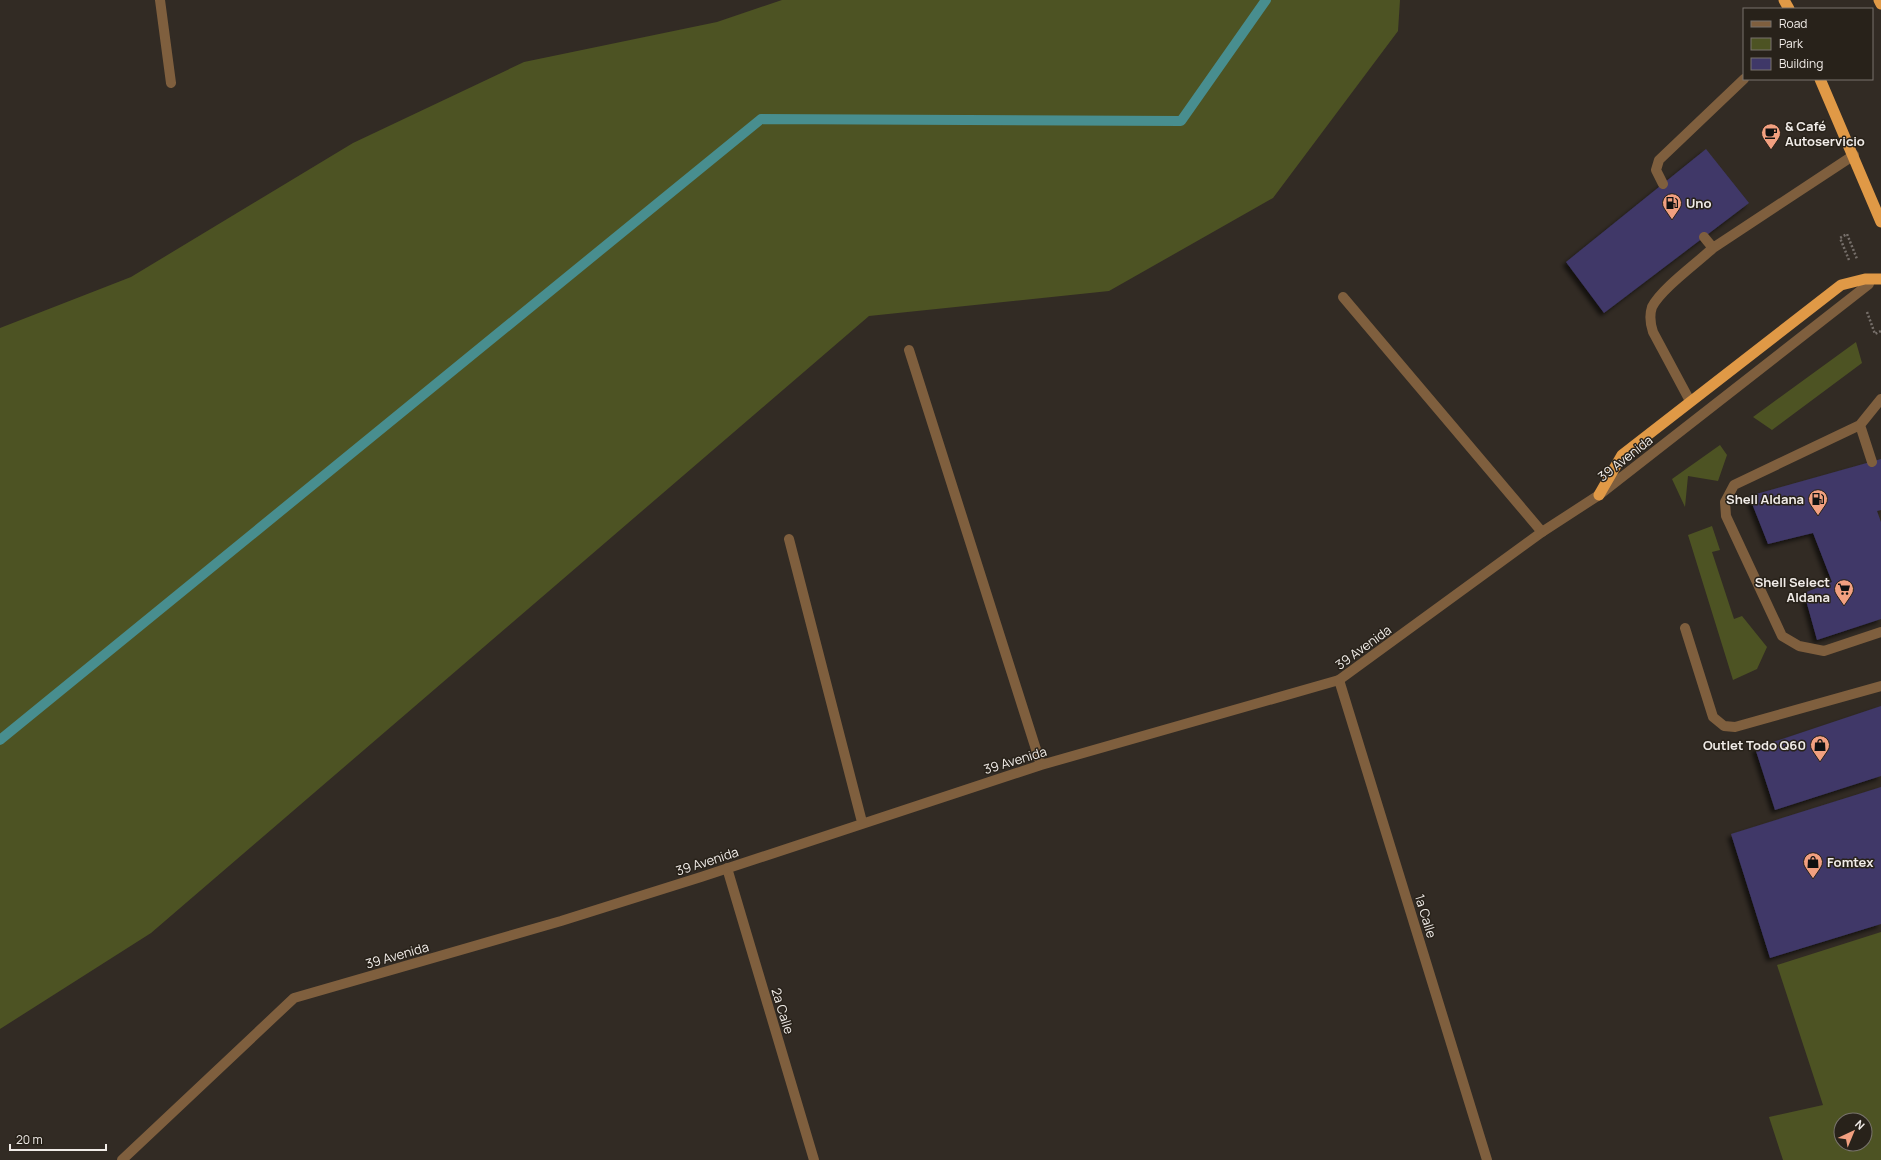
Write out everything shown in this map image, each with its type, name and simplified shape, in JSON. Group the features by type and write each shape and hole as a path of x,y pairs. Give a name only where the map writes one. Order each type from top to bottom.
{"highway":[{"path":"1879,0 1881,4"},
{"path":"1820,80 1854,155 1881,222"},
{"path":"1599,494 1622,455 1841,285 1865,279 1881,279"}],"street":[{"path":"160,0 171,83"},
{"path":"1663,184 1656,170 1659,160 1743,80"},
{"path":"1690,401 1652,332 1650,320 1652,308 1659,297 1713,248 1854,155"},
{"path":"1704,237 1713,248"},
{"name":"39 Avenida","path":"122,1160 294,998 561,921 1041,765 1339,680 1542,532 1599,494 1869,284"},
{"path":"1343,297 1542,532"},
{"path":"909,350 1041,765"},
{"path":"1881,399 1860,425 1734,485 1725,502 1726,516 1782,636 1799,646 1824,651 1881,632"},
{"path":"1860,425 1872,462"},
{"path":"789,539 862,822"},
{"path":"1685,628 1713,717 1724,726 1735,727 1881,686"},
{"name":"1a Calle","path":"1339,680 1487,1160"},
{"name":"2a Calle","path":"727,868 814,1160"}],"path":[{"path":"1849,261 1840,238 1847,234 1856,258"}],"green space":[{"path":"782,0 1400,0 1398,31 1273,198 1109,291 869,316 151,933 0,1029 0,328 131,277 353,143 524,62 717,22"},
{"path":"1856,342 1862,363 1772,430 1753,417"},
{"path":"1720,445 1727,455 1718,481 1688,476 1685,507 1672,479"},
{"path":"1712,526 1720,550 1712,552 1734,619 1742,616 1767,647 1757,669 1733,680 1688,535"},
{"path":"1881,932 1881,1160 1783,1160 1769,1117 1823,1105 1777,965"}],"building":[{"name":"Uno","path":"1706,149 1749,203 1604,313 1566,262"},
{"name":"Shell Aldana","path":"1881,459 1881,510 1877,511 1881,522 1881,619 1817,640 1804,593 1832,582 1813,533 1768,544 1749,496"},
{"name":"Outlet Todo Q60","path":"1881,706 1881,776 1775,810 1755,748"},
{"name":"Fomtex","path":"1881,787 1881,924 1770,958 1731,834"}],"waterway":[{"path":"0,740 761,119 1181,121 1266,0"}],"place":[{"name":"& Café Autoservicio","path":"1771,150"},
{"name":"Uno","path":"1672,220"},
{"name":"Shell Aldana","path":"1818,516"},
{"name":"Shell Select Aldana","path":"1844,606"},
{"name":"Outlet Todo Q60","path":"1820,762"},
{"name":"Fomtex","path":"1813,879"}]}
